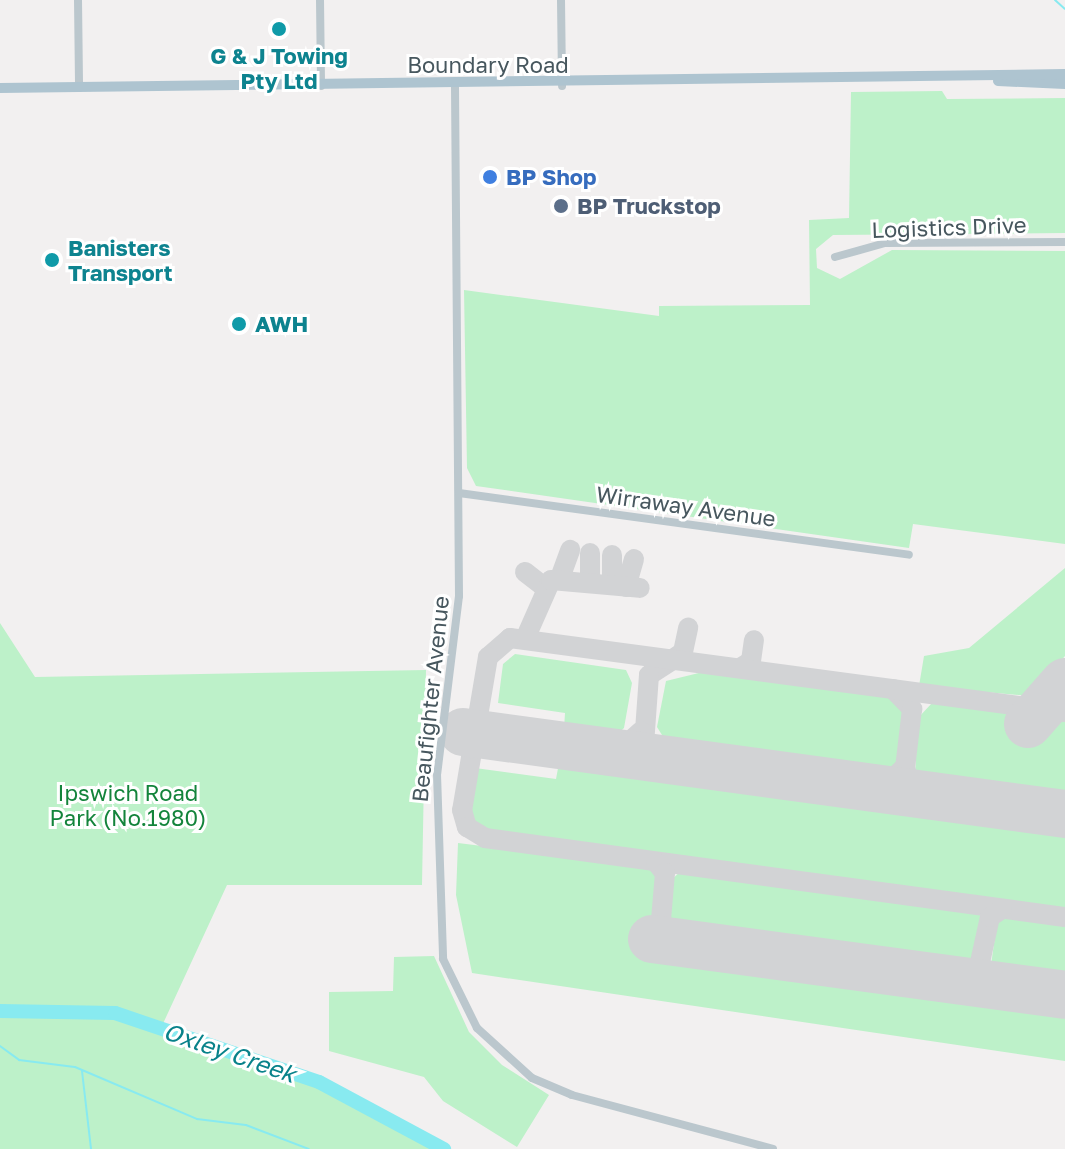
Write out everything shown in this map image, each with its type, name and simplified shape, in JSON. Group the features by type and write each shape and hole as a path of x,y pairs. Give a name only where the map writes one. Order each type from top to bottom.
{"main road":[{"name":"Boundary Road","path":"0,88 562,86 1065,74"},
{"name":"Boundary Road","path":"976,78 1065,84"}],"street":[{"path":"78,0 79,88"},
{"path":"320,0 321,86"},
{"path":"561,0 562,86"},
{"name":"Beaufighter Avenue","path":"455,87 458,617 436,800 438,930 457,996 499,1054 547,1086 773,1149"},
{"name":"Logistics Drive","path":"835,257 885,243 1065,242"},
{"name":"Wirraway Avenue","path":"459,493 909,555"}],"green space":[{"path":"942,91 947,99 1065,98 1065,233 833,235 816,249 817,268 840,279 892,250 1065,251 1065,544 913,524 909,548 476,486 467,468 464,290 659,316 659,306 810,305 809,220 849,218 851,92"},
{"path":"1065,568 1065,656 1030,696 919,686 924,656 969,648"},
{"name":"Ipswich Road Park (No.1980)","path":"0,623 35,677 426,670 422,885 227,885 161,1028 319,1082 443,1149 0,1149"},
{"path":"515,654 626,670 632,683 624,728 615,736 564,729 565,713 498,703 503,664"},
{"path":"707,671 894,697 906,713 898,768 892,773 667,743 657,727 666,681"},
{"path":"932,703 1013,712 1040,736 1057,718 1065,719 1065,797 915,776 918,718"},
{"path":"559,763 1065,832 1065,912 486,833 470,822 475,768 556,779"},
{"path":"458,843 655,868 660,880 649,956 1065,1005 1065,1061 472,973 456,895"},
{"path":"681,871 981,912 979,965 969,971 672,924 665,913 670,881"},
{"path":"998,915 1065,923 1065,985 990,972"},
{"path":"434,956 469,1032 502,1065 549,1095 517,1147 443,1101 424,1077 329,1051 329,992 393,991 394,957"}],"waterway":[{"path":"1055,0 1065,9"},
{"name":"Oxley Creek","path":"0,1011 115,1013 319,1082 444,1149"},
{"path":"0,1046 19,1060 75,1067 197,1119 246,1125 309,1149"},
{"path":"82,1071 91,1149"}],"taxiway":[{"path":"560,578 570,550"},
{"path":"590,553 590,582"},
{"path":"612,555 612,585"},
{"path":"626,587 634,559"},
{"path":"525,572 543,586"},
{"path":"525,639 551,580 640,588"},
{"path":"673,659 683,652 688,628"},
{"path":"1065,712 510,638 488,657 462,810 467,827 485,838 1065,917"},
{"path":"740,668 751,661 754,640"},
{"path":"674,659 649,675 644,745 659,758 728,768"},
{"path":"893,689 912,709 905,769 913,787 992,804"},
{"path":"557,745 618,752 641,731"},
{"path":"470,749 484,736 546,743"},
{"path":"811,780 883,788 905,767"},
{"path":"656,862 665,873 660,931 703,946"},
{"path":"932,977 977,976 990,917 1002,909"},
{"path":"983,967 993,983 1030,990"}],"runway":[{"path":"1028,724 1065,682"},
{"path":"463,732 1065,814"},
{"path":"652,939 1065,995"}],"place":[{"name":"G & J Towing Pty Ltd","path":"279,29"},
{"name":"BP Shop","path":"490,177"},
{"name":"BP Truckstop","path":"561,206"},
{"name":"Banisters Transport","path":"52,260"},
{"name":"AWH","path":"239,324"}]}
